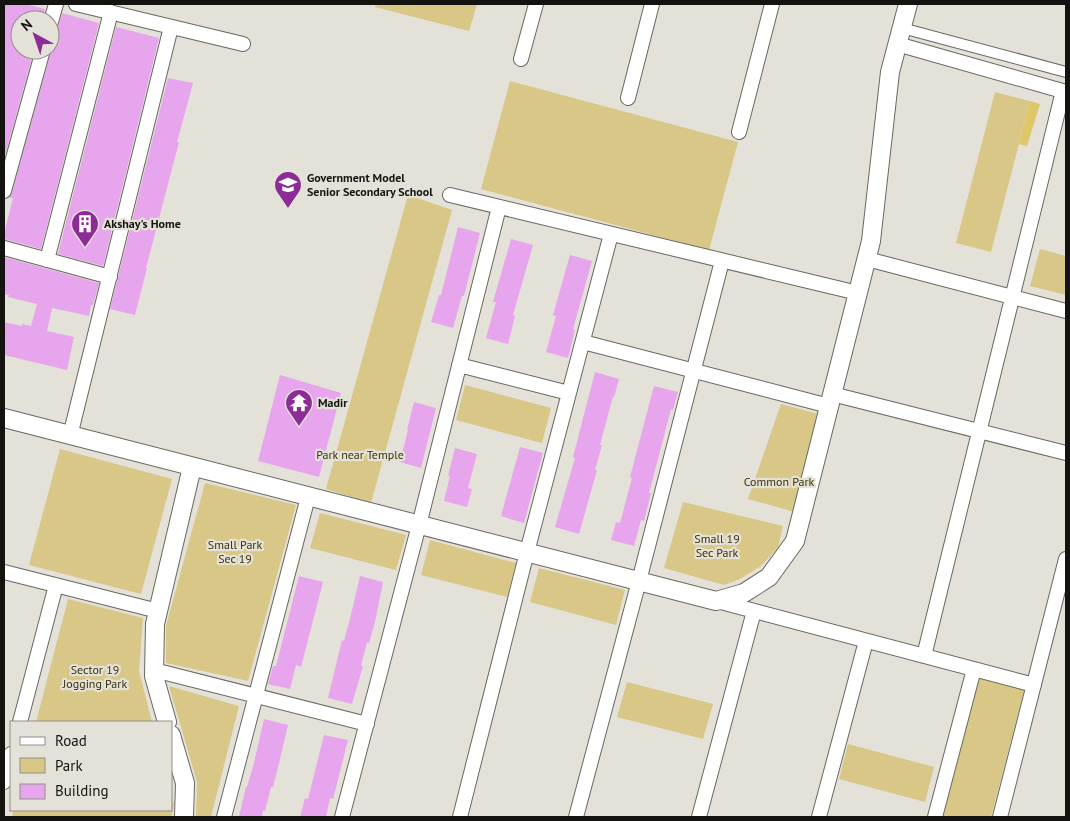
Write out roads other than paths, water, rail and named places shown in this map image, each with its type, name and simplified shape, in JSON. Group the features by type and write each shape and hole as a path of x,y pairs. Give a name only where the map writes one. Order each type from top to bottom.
{"street":[{"path":"76,4 243,44"},
{"path":"521,60 536,4"},
{"path":"628,98 652,4"},
{"path":"739,132 772,4"},
{"path":"716,601 744,594 769,577 795,541 871,241 890,72 908,4"},
{"path":"47,260 111,12"},
{"path":"70,436 171,27"},
{"path":"899,36 1066,72"},
{"path":"899,36 1065,92 1012,297 924,656"},
{"path":"4,191 40,60"},
{"path":"450,195 858,293"},
{"path":"345,817 499,208"},
{"path":"460,817 611,234"},
{"path":"4,248 110,278"},
{"path":"867,259 1066,311"},
{"path":"576,817 722,261"},
{"path":"583,342 694,371 979,431 1066,454"},
{"path":"459,365 569,393"},
{"path":"4,418 528,552 1034,685"},
{"path":"167,721 154,676 155,624 192,467"},
{"path":"224,817 308,497"},
{"path":"1000,817 1066,559"},
{"path":"4,572 158,612"},
{"path":"20,721 56,585"},
{"path":"699,817 754,611"},
{"path":"819,817 866,641"},
{"path":"935,817 974,669"},
{"path":"154,670 367,724"},
{"path":"172,739 185,783 184,817"},
{"path":"4,782 10,758"}],"place":[{"name":"Government Model Senior Secondary School","path":"288,209"},
{"name":"Akshay's Home","path":"85,248"},
{"name":"Madir","path":"299,427"}],"park label":[{"name":"Park near Temple","path":"360,455"},
{"name":"Common Park","path":"779,482"},
{"name":"Small 19 Sec Park","path":"717,546"},
{"name":"Small Park Sec 19","path":"235,552"},
{"name":"Sector 19 Jogging Park","path":"95,677"}]}
